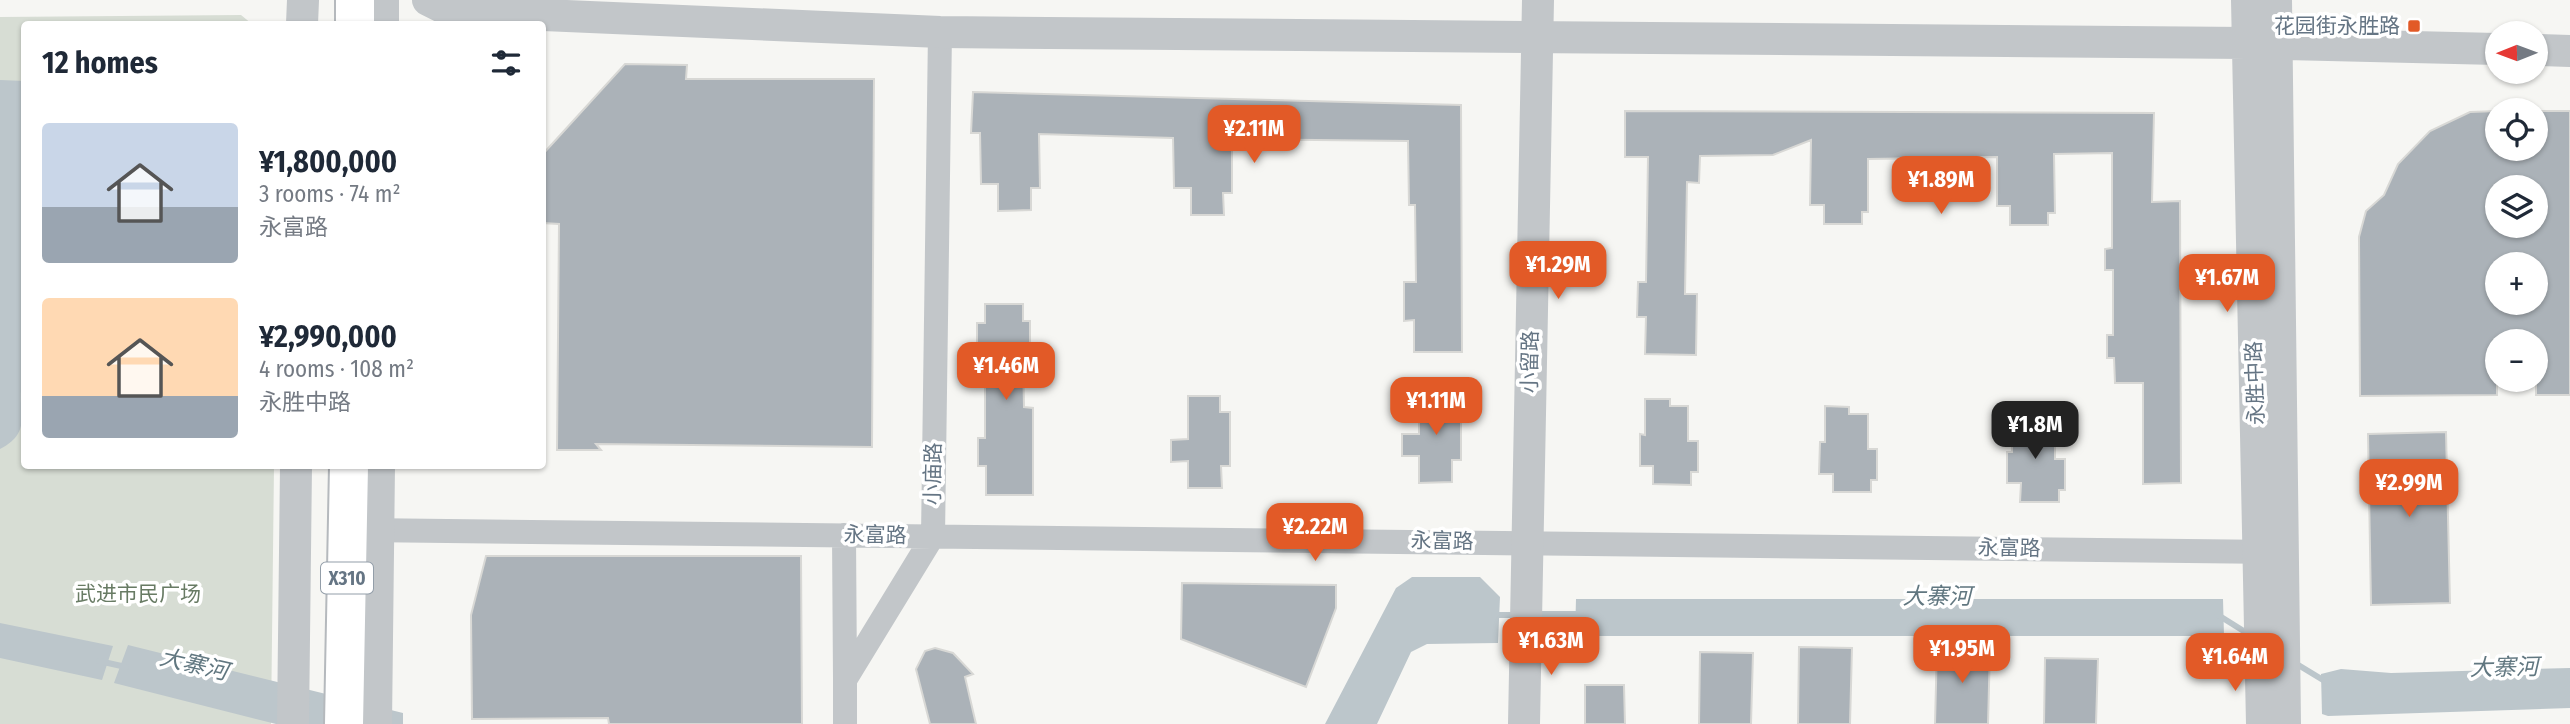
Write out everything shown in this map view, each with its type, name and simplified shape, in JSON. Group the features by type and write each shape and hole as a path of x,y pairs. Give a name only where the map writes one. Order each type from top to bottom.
{"main road":[{"path":"334,0 334,21"},
{"path":"355,0 355,21"},
{"name":"X310","path":"329,469 344,699"},
{"name":"X310","path":"326,724 344,699 363,530 350,469"}],"street":[{"path":"302,21 303,0"},
{"path":"383,0 383,21"},
{"path":"428,0 450,11 940,32 2261,44 2485,50"},
{"name":"小留路","path":"1524,724 1538,0"},
{"name":"永胜中路","path":"2247,0 2261,44 2272,634 2272,666 2262,724"},
{"name":"永胜中路","path":"2261,44 2276,0"},
{"name":"小庙路","path":"845,680 933,536 940,32"},
{"path":"2548,50 2570,51"},
{"path":"293,724 344,699 297,469"},
{"path":"363,530 378,469"},
{"name":"永富路","path":"363,530 2271,552"},
{"path":"844,535 845,724"},
{"name":"永胜中路","path":"2272,666 2285,724"}],"green space":[{"name":"武进市民广场","path":"241,15 248,21 21,21 21,469 274,469 271,724 0,724 0,17"}],"water":[{"path":"0,80 21,81 21,426 11,442 0,449"},
{"path":"1412,577 1480,577 1500,597 1498,643 1427,644 1411,652 1377,724 1325,724 1396,588"},
{"path":"1576,599 2223,599 2224,636 1575,636"},
{"path":"0,623 113,646 102,680 0,658"},
{"path":"128,645 403,713 403,724 276,724 114,683"},
{"path":"2570,668 2570,708 2328,716 2322,714 2321,674 2341,669 2391,673"}],"building":[{"path":"625,64 687,65 686,79 874,79 872,447 596,444 601,450 557,450 559,224 546,223 546,151"},
{"path":"973,92 1461,105 1462,352 1414,352 1414,320 1404,321 1404,282 1416,282 1415,205 1409,205 1408,141 1232,139 1232,193 1223,193 1224,215 1191,215 1191,188 1174,188 1173,138 1039,134 1040,188 1031,188 1031,210 998,211 998,184 981,184 980,133 971,133"},
{"path":"1625,111 2154,113 2152,202 2180,201 2181,483 2143,484 2143,383 2115,383 2114,358 2107,358 2107,335 2113,335 2113,270 2105,270 2105,249 2112,248 2112,153 2054,154 2055,213 2048,213 2048,225 2010,225 2010,206 1997,206 1997,157 1868,159 1868,212 1862,212 1862,224 1824,224 1824,205 1810,205 1811,140 1773,155 1700,156 1699,183 1687,182 1685,294 1697,294 1696,355 1645,354 1646,317 1637,317 1638,282 1646,282 1648,157 1625,157"},
{"path":"2485,111 2485,161 2548,161 2548,111 2570,111 2570,395 2536,395 2536,392 2548,392 2548,329 2485,329 2485,392 2497,392 2497,395 2360,396 2359,237 2366,211 2384,195 2398,164 2430,131 2470,112"},
{"path":"985,304 1023,304 1023,321 1030,321 1030,359 1023,359 1024,407 1033,408 1033,495 986,495 986,466 978,466 978,438 985,438 985,358 977,358 977,323 985,323"},
{"path":"1419,390 1451,390 1451,406 1461,406 1461,460 1452,460 1452,482 1419,483 1419,456 1402,456 1402,434 1419,434"},
{"path":"1188,396 1220,396 1220,412 1230,412 1230,466 1221,466 1222,488 1188,488 1188,461 1171,462 1171,440 1188,439"},
{"path":"1645,399 1670,399 1670,406 1688,406 1688,441 1698,441 1698,472 1691,472 1691,485 1653,484 1653,466 1640,466 1640,434 1645,435"},
{"path":"1825,406 1849,407 1849,414 1868,414 1868,449 1877,449 1877,480 1871,480 1871,492 1833,492 1833,474 1819,474 1820,442 1825,442"},
{"path":"2012,416 2037,416 2037,424 2055,424 2055,459 2065,459 2065,490 2059,490 2059,502 2020,502 2021,483 2007,483 2007,452 2012,452"},
{"path":"2446,432 2450,603 2371,605 2368,434"},
{"path":"486,556 801,556 802,724 609,724 608,718 472,719 471,615"},
{"path":"1182,583 1336,585 1336,608 1306,687 1181,639"},
{"path":"1937,646 1990,648 1988,724 1935,724"},
{"path":"1799,647 1852,648 1850,724 1798,724"},
{"path":"935,648 953,653 973,674 965,677 976,724 930,724 916,669 925,651"},
{"path":"1700,652 1753,653 1751,724 1699,724"},
{"path":"2045,658 2098,659 2096,724 2044,724"},
{"path":"1585,685 1624,685 1625,724 1585,724"}],"waterway":[{"name":"大寨河","path":"1536,614 1581,614"},
{"name":"大寨河","path":"1494,615 1518,615"},
{"name":"大寨河","path":"2218,615 2250,635"},
{"name":"大寨河","path":"99,661 126,667"},
{"name":"大寨河","path":"2295,663 2328,683"}],"place":[{"name":"花园街永胜路","path":"2414,26"}]}
